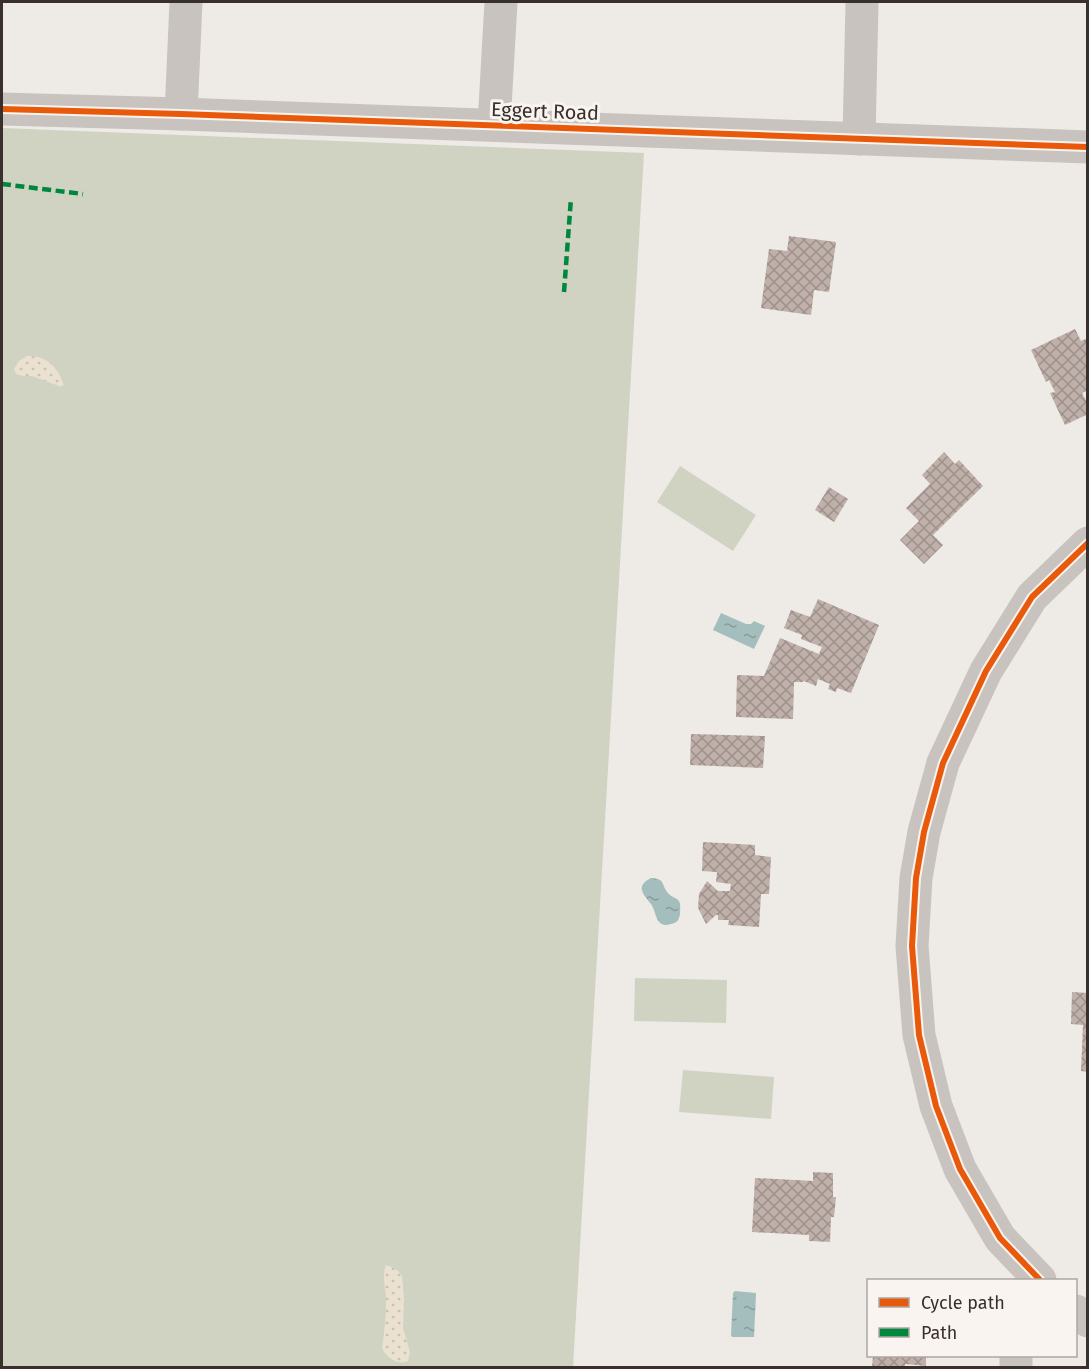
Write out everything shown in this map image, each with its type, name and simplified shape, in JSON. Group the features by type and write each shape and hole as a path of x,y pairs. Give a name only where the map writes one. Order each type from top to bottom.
{"street":[{"path":"182,114 186,2"},
{"path":"494,125 501,2"},
{"path":"859,139 862,2"},
{"name":"Eggert Road","path":"2,109 1088,147"},
{"path":"1038,1279 1000,1238 960,1169 936,1106 919,1035 912,946 916,878 924,832 943,763 986,671 1032,597 1088,543"},
{"path":"1000,1238 1010,1279"}],"green space":[{"path":"2,128 644,153 573,1367 2,1367"},
{"path":"680,466 756,515 733,551 657,502"},
{"path":"635,978 727,980 726,1023 634,1021"},
{"path":"683,1070 774,1077 771,1119 679,1112"}],"sand":[{"path":"27,356 41,358 51,364 59,374 64,386 32,376 16,374 14,369 19,361"},
{"path":"386,1265 398,1271 402,1276 403,1328 410,1352 408,1361 404,1362 393,1360 382,1348 386,1315 384,1274"}],"water":[{"path":"721,613 746,624 754,621 765,626 754,649 713,630"},
{"path":"651,878 661,880 667,892 679,901 680,914 675,923 666,925 659,922 653,907 643,893 643,884"},
{"path":"735,1291 756,1293 754,1337 732,1337 731,1335 733,1293"}],"building":[{"path":"789,236 836,242 829,292 814,290 811,315 761,308 769,249 787,251"},
{"path":"1075,329 1081,341 1088,338 1088,390 1082,393 1088,404 1088,414 1065,425 1050,393 1055,392 1049,380 1046,382 1031,350"},
{"path":"944,452 955,464 959,460 983,486 933,535 943,545 924,564 900,540 919,521 906,508 930,484 922,475"},
{"path":"829,487 848,499 834,522 815,510"},
{"path":"818,599 879,625 851,693 837,688 836,692 828,689 830,684 818,679 816,686 804,681 794,682 793,719 736,717 737,675 764,676 780,638 819,654 822,647 801,639 802,635 784,628 791,610 810,617"},
{"path":"691,734 765,736 763,768 690,765"},
{"path":"703,842 755,845 755,855 771,857 769,894 761,894 759,927 728,925 729,920 718,920 718,915 706,924 698,908 699,894 707,881 718,891 730,891 731,884 716,882 717,872 702,871"},
{"path":"1072,992 1088,993 1088,1072 1081,1071 1083,1025 1071,1024"},
{"path":"813,1172 833,1173 833,1197 836,1197 834,1217 831,1217 830,1242 809,1241 809,1235 752,1232 755,1178 813,1181"},
{"path":"873,1357 926,1357 926,1366 905,1364 905,1368 872,1367"}],"marked path":[{"path":"2,184 83,194"},
{"path":"564,292 571,198"}],"cycle path":[{"path":"2,109 1088,147"},
{"path":"1039,1279 1000,1238 960,1169 936,1106 919,1035 912,946 916,878 924,832 943,763 986,671 1032,597 1088,543"}]}
